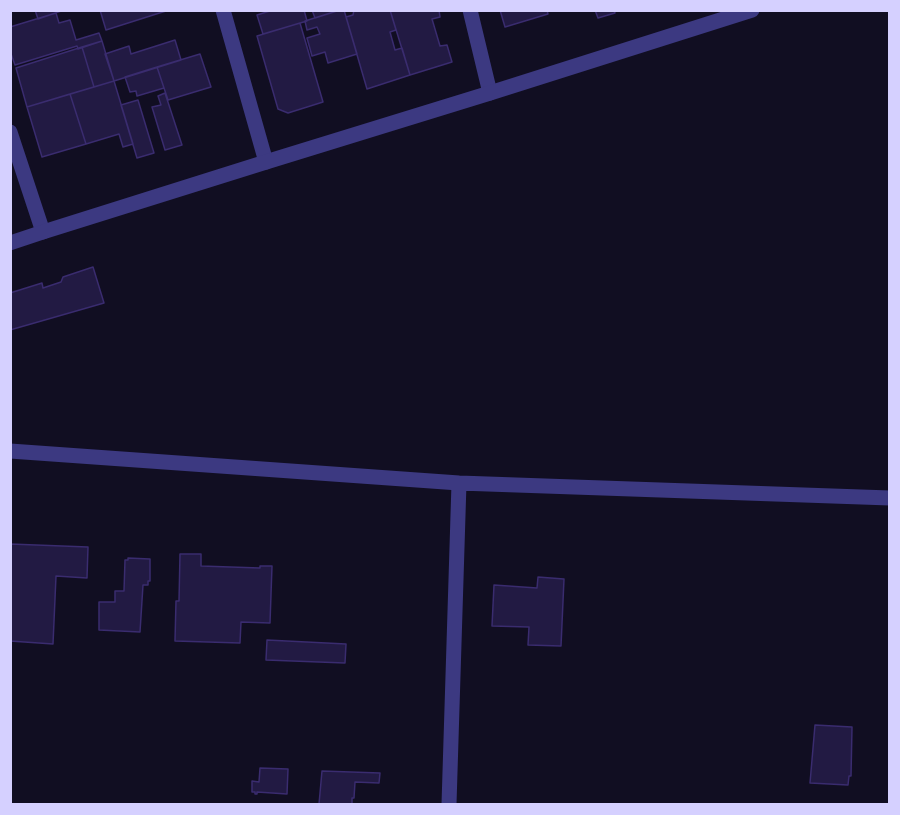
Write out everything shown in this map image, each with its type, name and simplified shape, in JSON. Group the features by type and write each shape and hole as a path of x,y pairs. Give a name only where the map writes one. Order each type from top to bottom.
{"street":[{"path":"223,10 266,162"},
{"path":"470,10 490,93"},
{"path":"10,243 490,93 736,13 752,10"},
{"path":"10,132 43,232"},
{"path":"10,451 459,483 890,498"},
{"path":"449,804 459,483"}],"building":[{"path":"35,10 64,10 38,19"},
{"path":"100,10 169,10 106,30"},
{"path":"273,10 304,10 307,21 263,34 257,15"},
{"path":"312,10 340,10 315,18"},
{"path":"344,10 357,54 328,63 325,52 312,56 307,38 320,34 317,27 307,30 305,21"},
{"path":"354,10 390,10 396,30 390,32 395,50 402,48 410,75 367,89 346,17 353,15"},
{"path":"390,10 439,10 440,17 432,19 440,46 447,45 452,62 410,75"},
{"path":"500,10 547,10 548,14 505,27"},
{"path":"595,10 614,10 615,13 598,18"},
{"path":"56,13 59,23 70,20 76,40 99,33 102,41 78,49 77,46 15,65 10,51 10,27"},
{"path":"300,23 323,102 288,113 278,109 257,36"},
{"path":"175,40 181,60 114,81 105,54 129,46 131,54"},
{"path":"102,41 114,81 94,87 82,47"},
{"path":"82,47 94,87 27,107 16,68"},
{"path":"200,54 211,87 168,100 157,67"},
{"path":"157,67 164,88 137,96 136,91 130,92 125,77"},
{"path":"114,81 133,144 123,147 119,134 86,144 70,94"},
{"path":"165,93 182,145 165,150 152,107 161,105 158,96"},
{"path":"70,94 86,144 42,157 27,107"},
{"path":"138,100 154,153 137,158 121,105"},
{"path":"93,267 104,303 10,330 10,293 42,283 43,288 61,282 63,277"},
{"path":"10,544 88,547 87,578 56,576 53,644 10,641"},
{"path":"180,554 201,554 201,566 260,568 260,566 272,566 270,623 241,622 240,643 175,641"},
{"path":"128,558 150,559 150,581 148,585 143,585 140,632 99,630 99,602 115,602 115,591 124,591 125,560"},
{"path":"538,577 564,579 561,646 528,645 529,627 492,626 494,585 537,588"},
{"path":"267,640 346,644 345,663 266,660"},
{"path":"815,725 852,727 851,776 849,776 848,785 810,783"},
{"path":"260,768 288,769 287,794 257,792 255,794 252,792 252,781 259,782"},
{"path":"322,771 380,773 379,783 355,782 352,804 319,804"}]}
